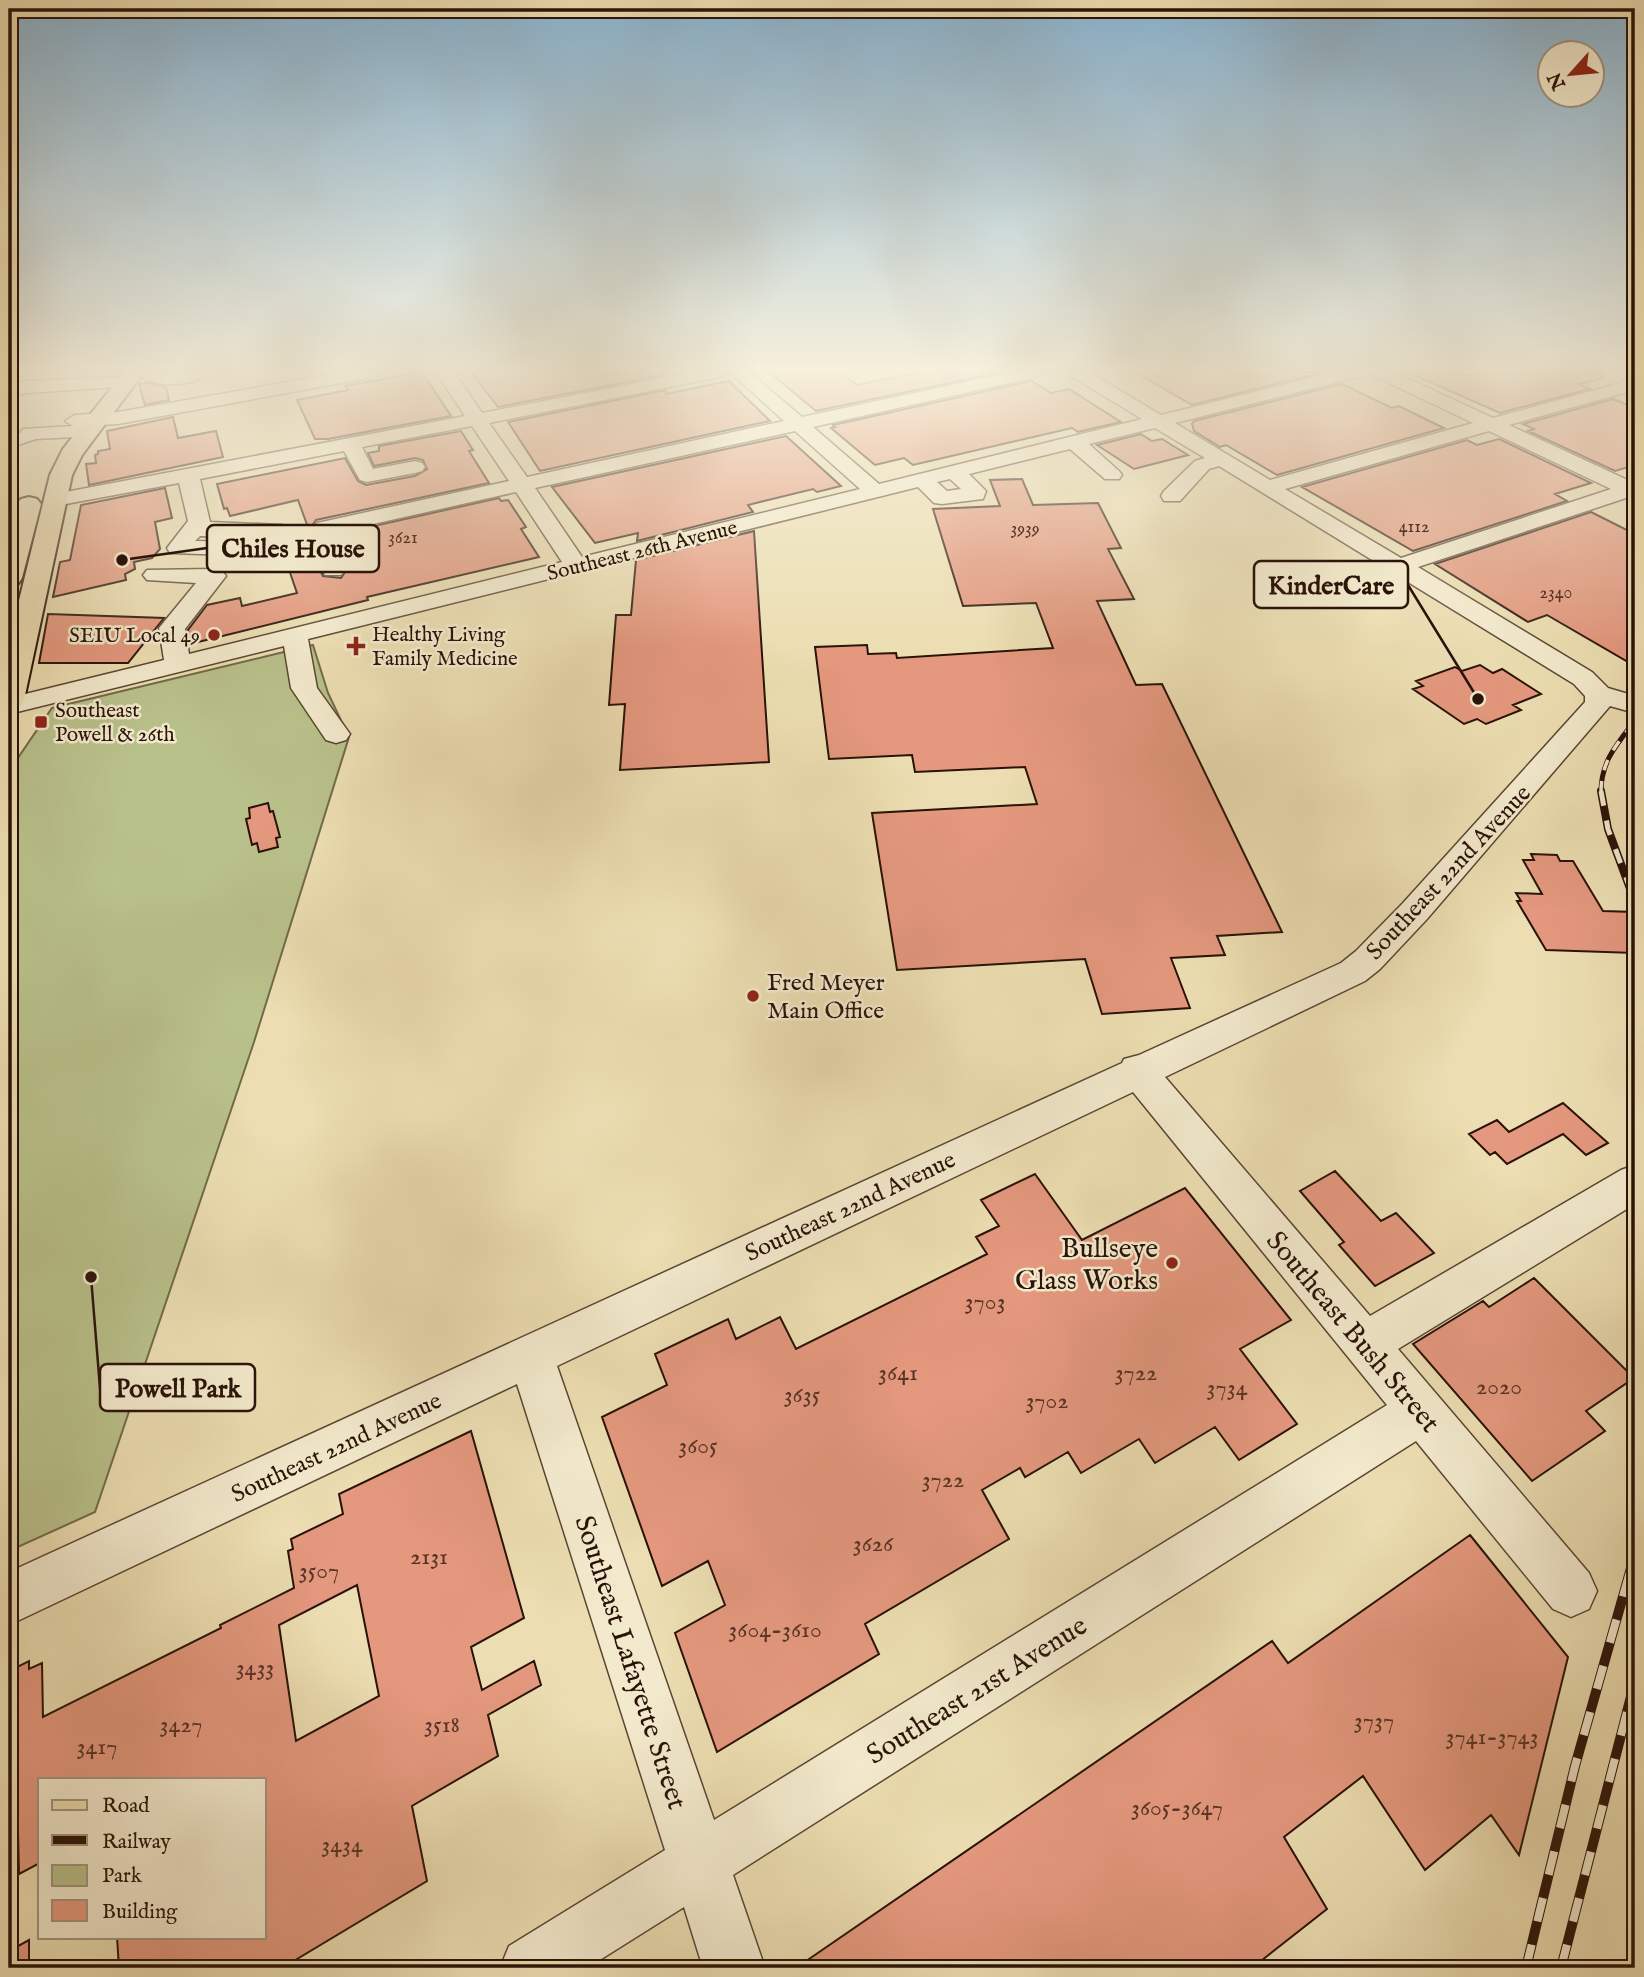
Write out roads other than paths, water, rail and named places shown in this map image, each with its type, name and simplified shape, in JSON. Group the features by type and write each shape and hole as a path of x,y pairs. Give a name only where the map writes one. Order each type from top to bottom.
{"main road":[{"path":"9,578 18,508 48,464"},
{"path":"9,700 65,464"}],"street":[{"path":"55,500 175,470 215,464"},
{"path":"361,464 367,475 415,467"},
{"path":"507,464 577,566"},
{"path":"333,570 318,538 324,528 616,464"},
{"path":"845,464 876,492"},
{"name":"Southeast 26th Avenue","path":"9,706 987,464"},
{"path":"1100,464 1112,475"},
{"path":"1172,496 1207,464"},
{"path":"1231,464 1564,666 1583,678 1598,694 1635,705"},
{"path":"1268,487 1349,464"},
{"path":"1579,464 1634,490"},
{"path":"175,470 199,519 195,529 147,585 214,576 172,628 178,665"},
{"path":"1399,566 1634,490"},
{"path":"178,548 260,549 274,530 195,529"},
{"path":"295,637 304,688 336,734"},
{"name":"Southeast 22nd Avenue","path":"9,1599 1137,1070 1353,972 1415,911 1594,710 1599,702 1598,694"},
{"name":"Southeast Bush Street","path":"1137,1070 1572,1591"},
{"path":"1366,1344 1635,1183"},
{"name":"Southeast Lafayette Street","path":"531,1356 734,1968"},
{"name":"Southeast 21st Avenue","path":"531,1968 1421,1410"}],"railway":[{"path":"1601,791 1607,763 1634,722"},
{"path":"1601,791 1608,829 1635,902"},
{"path":"1526,1968 1575,1766 1635,1554"},
{"path":"1561,1968 1635,1681"}],"place":[{"name":"Chiles House","path":"122,560"},
{"name":"SEIU Local 49","path":"214,635"},
{"name":"Healthy Living Family Medicine","path":"356,646"},
{"name":"KinderCare","path":"1478,699"},
{"name":"Southeast Powell & 26th","path":"41,722"},
{"name":"Fred Meyer Main Office","path":"753,996"},
{"name":"Bullseye Glass Works","path":"1172,1263"},
{"name":"Powell Park","path":"91,1277"}]}
